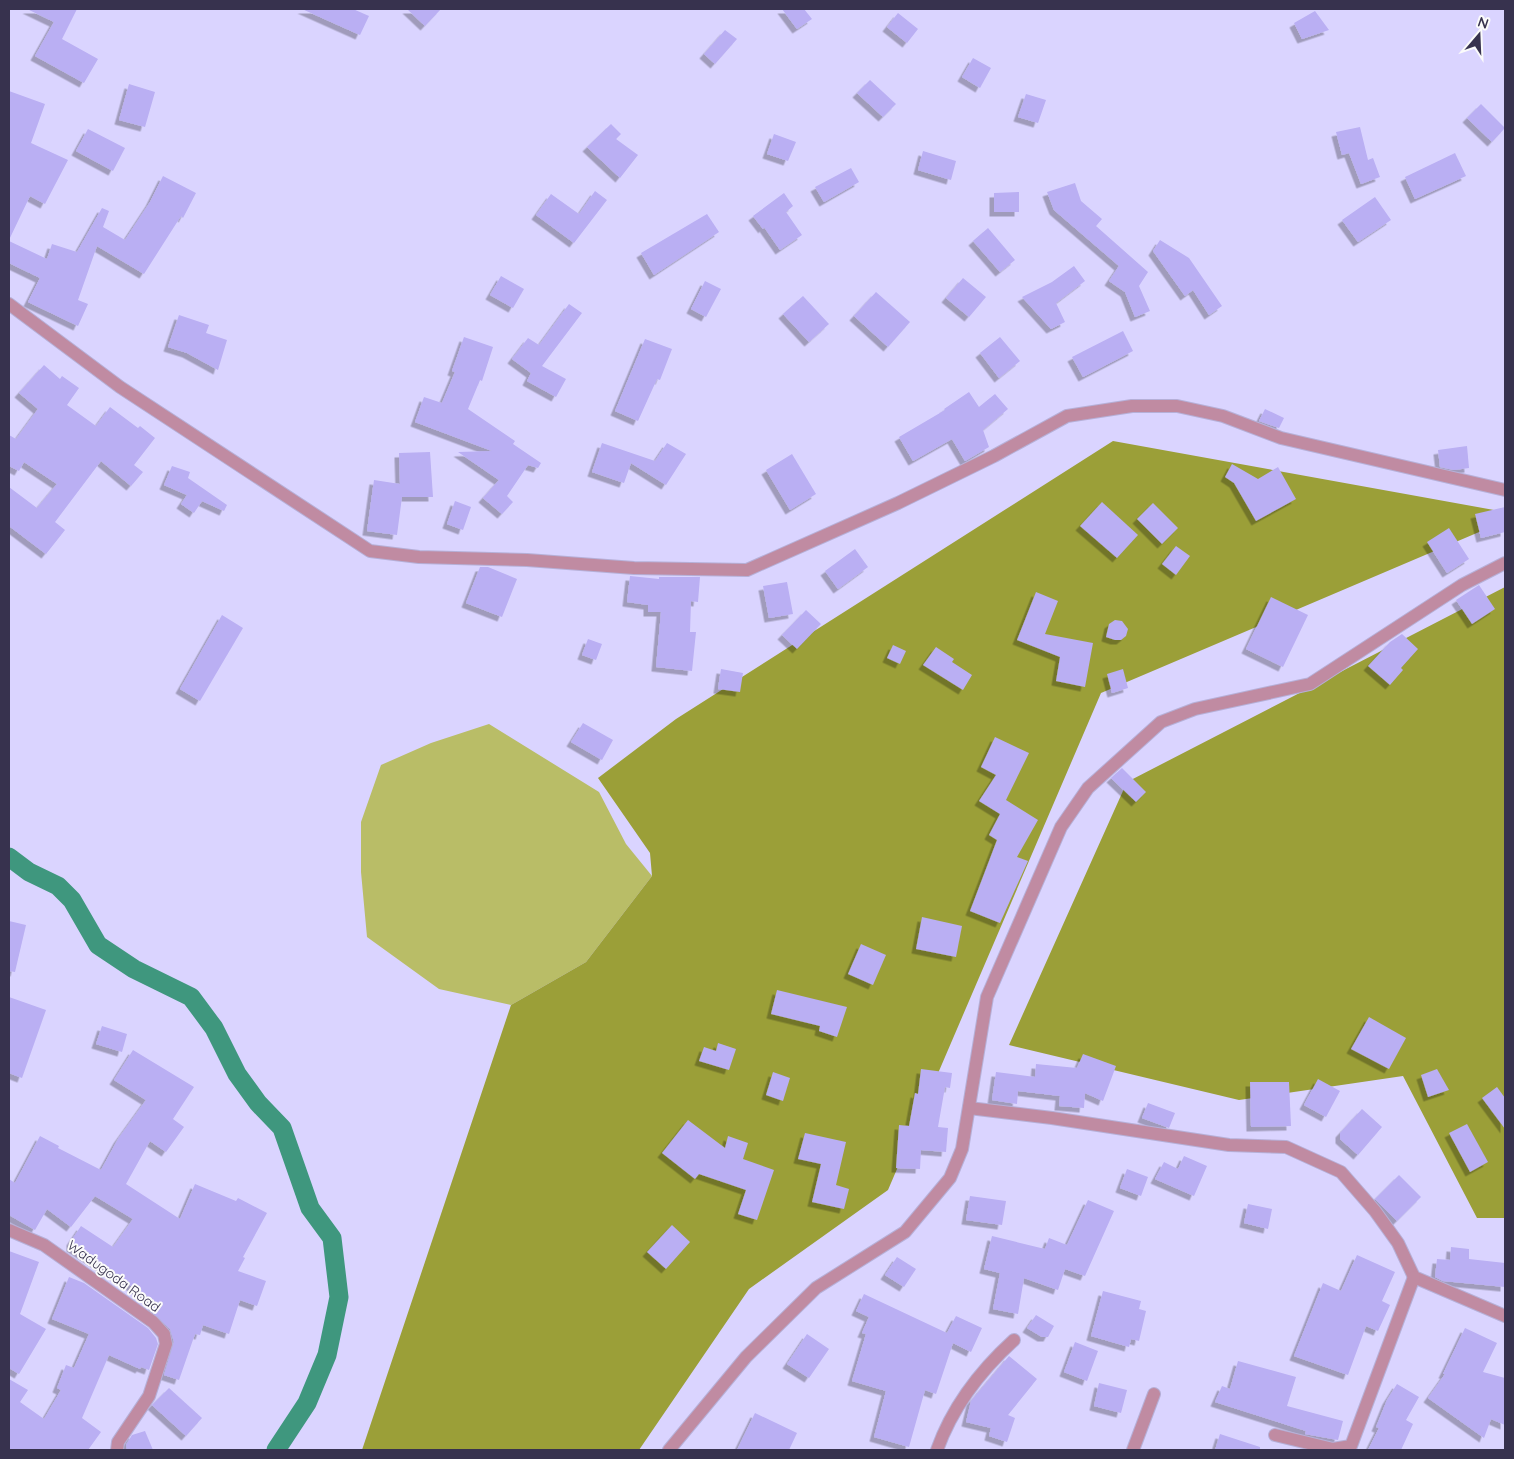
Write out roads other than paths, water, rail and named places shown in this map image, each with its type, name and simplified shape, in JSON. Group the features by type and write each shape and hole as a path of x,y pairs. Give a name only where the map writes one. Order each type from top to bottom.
{"street":[{"path":"9,304 120,387 370,551 419,557 527,560 634,568 748,570 898,504 994,456 1067,416 1132,406 1177,406 1214,414 1297,442 1505,490"},
{"path":"669,1450 746,1357 816,1288 905,1232 950,1178 962,1149 987,997 1061,827 1088,788 1161,722 1195,709 1310,684 1462,585 1505,563"},
{"path":"969,1108 1052,1118 1229,1145 1286,1147 1341,1172 1376,1211 1398,1242 1414,1277 1505,1316"},
{"name":"Wadugoda Road","path":"9,1230 44,1245 153,1322 164,1334 166,1344 149,1396 118,1442 117,1450"},
{"path":"1275,1435 1333,1449 1351,1446 1414,1277"},
{"path":"937,1450 944,1431 966,1394 1014,1340"},
{"path":"1133,1450 1154,1394"}],"waterway":[{"path":"9,857 29,872 58,886 72,900 98,945 134,969 191,997 214,1028 237,1074 258,1103 282,1128 310,1208 332,1238 339,1297 327,1355 307,1403 276,1450"}]}
